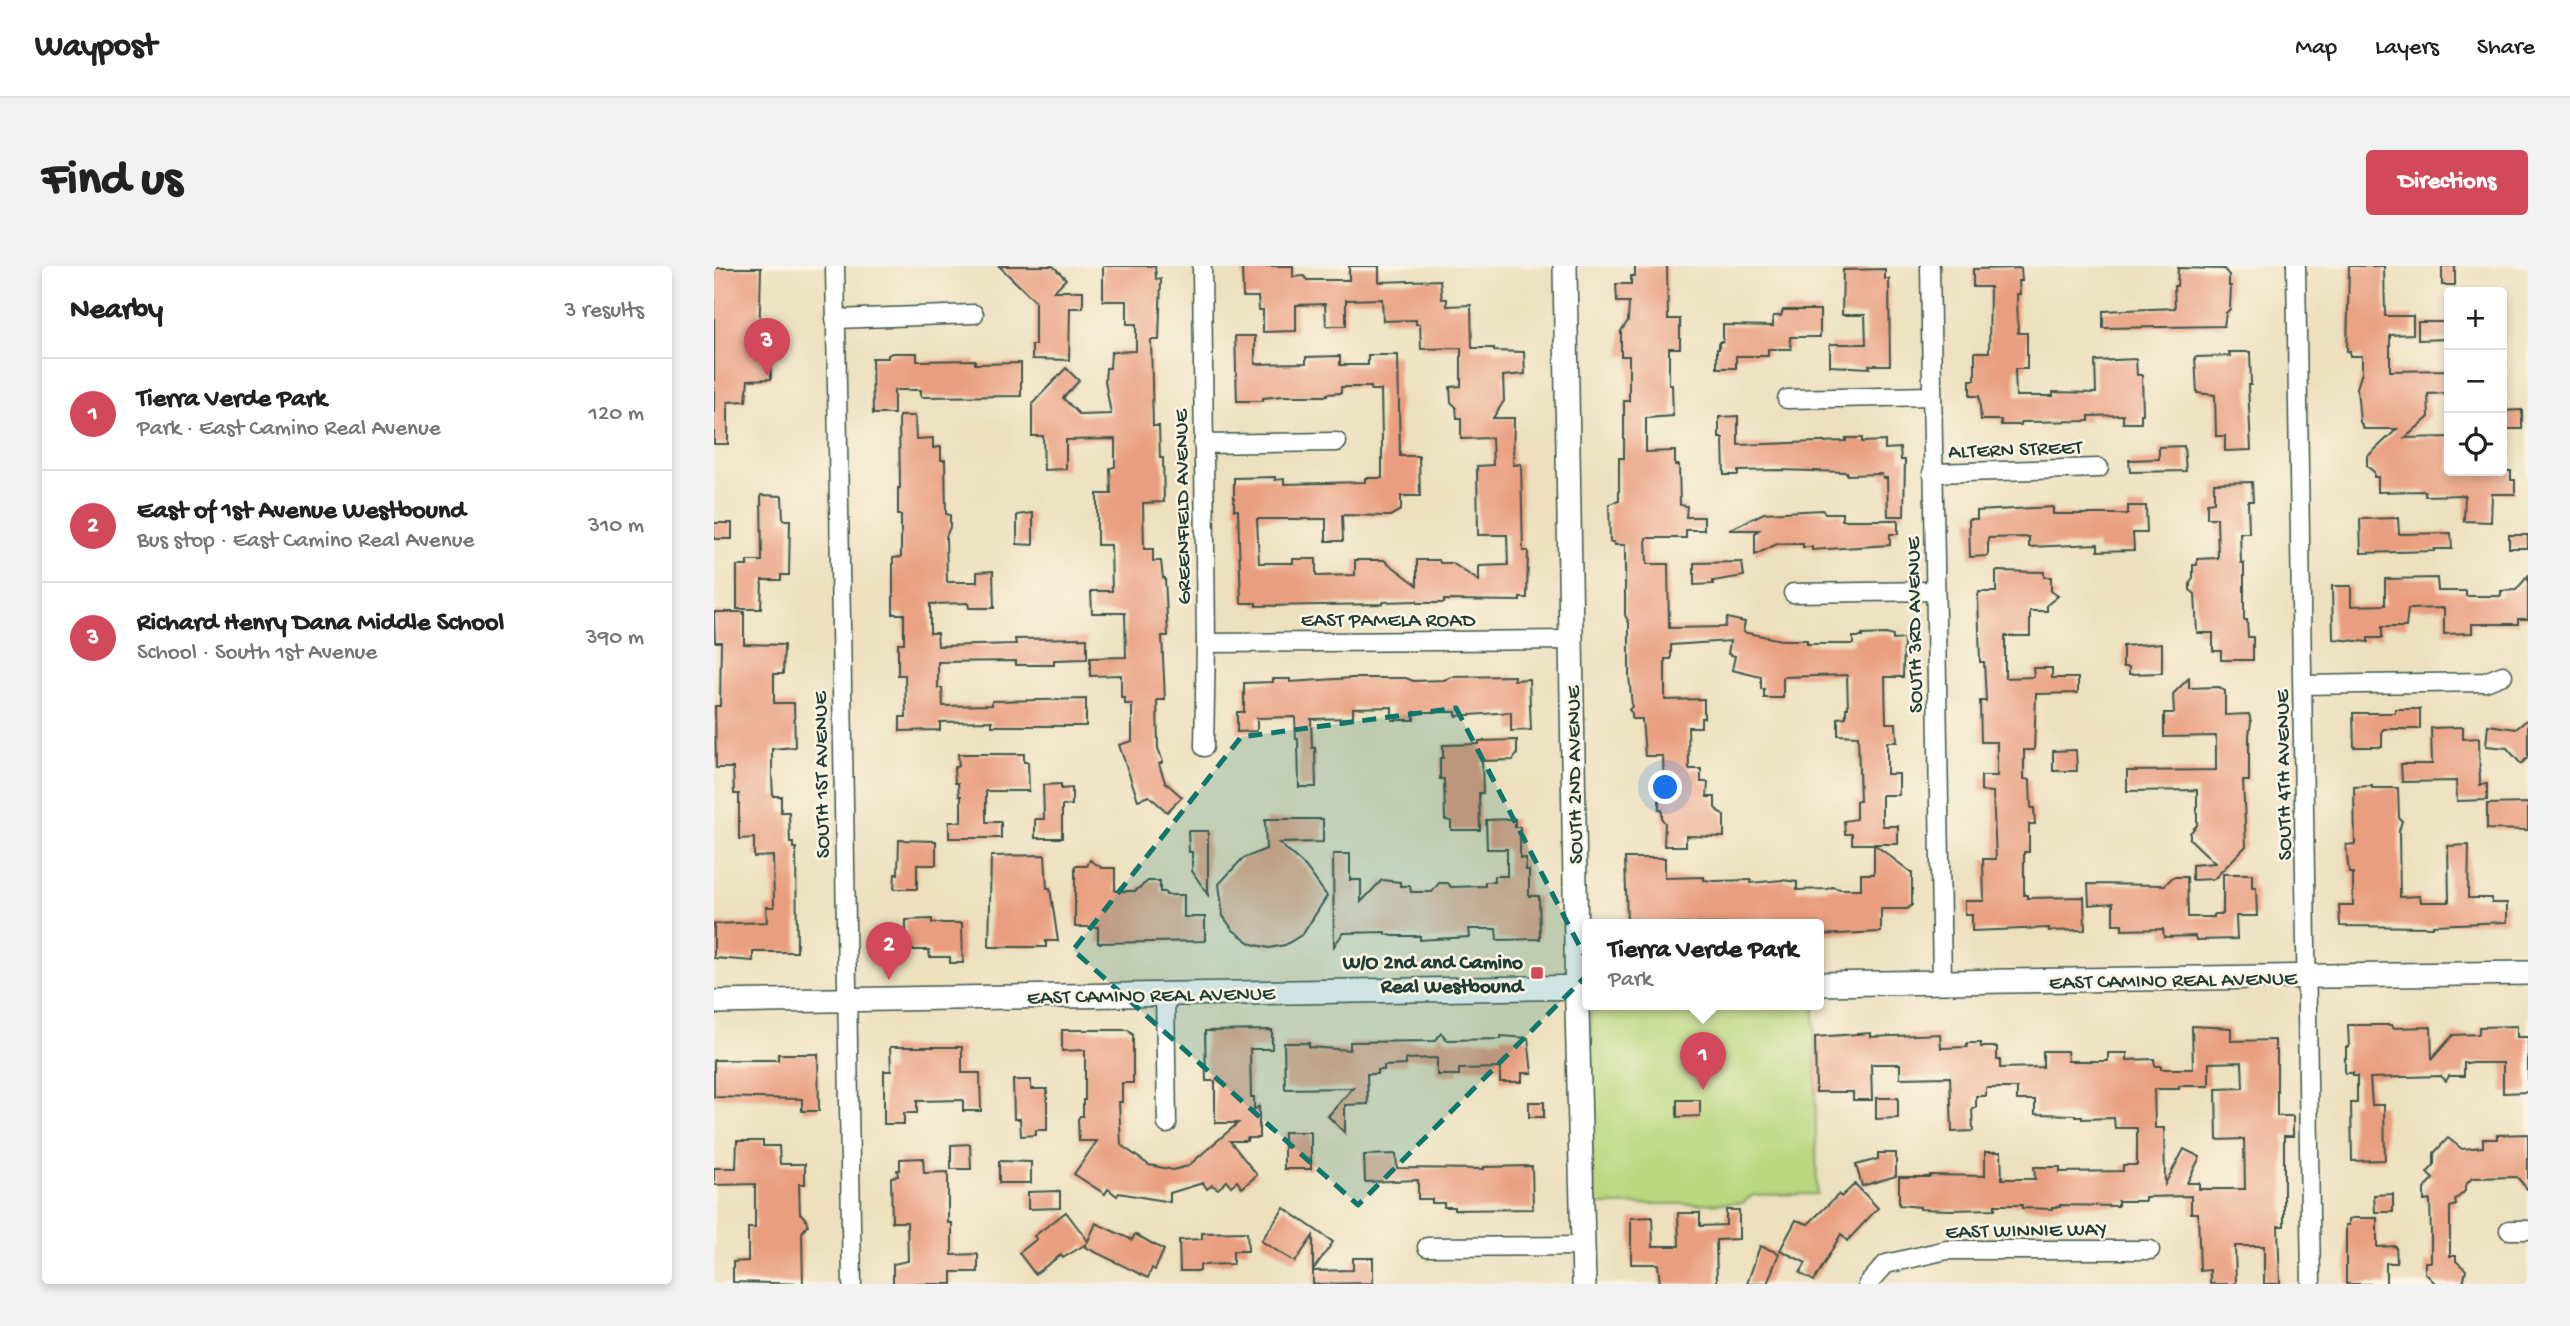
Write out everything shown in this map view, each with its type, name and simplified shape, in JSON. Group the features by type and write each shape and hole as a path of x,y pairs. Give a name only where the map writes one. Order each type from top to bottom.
{"street":[{"name":"SOUTH 1ST AVENUE","path":"835,266 852,1284"},
{"name":"GREENFIELD AVENUE","path":"1202,266 1206,643 1204,747"},
{"name":"SOUTH 2ND AVENUE","path":"1565,266 1571,640 1582,987"},
{"name":"SOUTH 3RD AVENUE","path":"1930,266 1942,982"},
{"name":"SOUTH 4TH AVENUE","path":"2296,266 2312,1284"},
{"path":"835,319 974,314"},
{"path":"1787,399 1931,396"},
{"path":"1203,444 1337,442"},
{"name":"ALTERN STREET","path":"1932,473 2099,468"},
{"path":"1794,593 1935,591"},
{"name":"EAST PAMELA ROAD","path":"1206,643 1571,640"},
{"path":"2304,685 2485,682 2503,675"},
{"name":"EAST CAMINO REAL AVENUE","path":"1824,984 2528,973"},
{"name":"EAST CAMINO REAL AVENUE","path":"714,1002 1582,987"},
{"path":"1165,994 1167,1124"},
{"name":"SOUTH 2ND AVENUE","path":"1582,1010 1584,1284"},
{"path":"2509,1230 2528,1230"},
{"path":"1427,1248 1584,1246"},
{"name":"EAST WINNIE WAY","path":"1868,1283 1886,1264 1947,1250 2150,1250"}],"highlighted area":[{"path":"1456,708 1592,970 1358,1205 1073,950 1241,737"}],"green space":[{"path":"1814,1010 1817,1194 1753,1195 1743,1203 1593,1205 1590,1012"}],"building":[{"path":"999,266 1053,266 1066,279 1054,291 1083,291 1083,308 1070,308 1069,360 1032,359 1032,345 1035,345 1035,301"},
{"path":"1103,266 1155,266 1156,279 1161,279 1159,340 1151,340 1153,426 1159,426 1164,502 1143,503 1144,549 1153,549 1153,561 1161,561 1165,578 1168,636 1162,636 1165,700 1157,700 1158,748 1163,762 1159,764 1165,782 1182,797 1167,812 1149,796 1138,800 1119,745 1132,741 1132,704 1125,704 1125,698 1121,698 1121,675 1090,676 1090,658 1126,657 1125,613 1092,613 1091,591 1112,591 1111,545 1097,545 1097,494 1111,494 1110,468 1115,467 1115,439 1066,440 1066,469 1044,470 1043,436 1032,436 1032,404 1066,368 1079,381 1063,398 1080,415 1111,414 1105,381 1106,368 1110,368 1111,352 1136,351 1136,324 1127,324 1127,301 1103,301"},
{"path":"1242,266 1293,266 1293,277 1304,276 1307,280 1349,280 1349,266 1379,266 1379,282 1440,280 1442,299 1447,299 1447,306 1471,305 1472,348 1524,352 1525,374 1503,376 1504,401 1493,418 1514,418 1513,465 1521,464 1523,551 1528,551 1527,598 1520,598 1520,601 1444,600 1444,603 1417,601 1256,606 1256,603 1241,603 1238,510 1234,510 1234,478 1275,477 1275,480 1284,479 1284,484 1365,482 1365,478 1382,478 1381,390 1371,390 1371,387 1341,387 1341,393 1327,396 1283,396 1263,398 1263,401 1237,401 1235,336 1255,336 1255,364 1306,363 1306,357 1340,356 1340,365 1368,365 1368,355 1398,355 1400,456 1419,456 1420,496 1401,496 1401,510 1390,516 1342,515 1343,541 1326,541 1326,519 1257,519 1259,563 1293,563 1293,559 1316,559 1316,576 1355,575 1355,560 1384,560 1417,585 1417,560 1452,563 1479,581 1479,566 1508,565 1507,535 1478,535 1477,466 1493,465 1492,438 1461,439 1461,418 1457,418 1456,407 1451,402 1450,387 1461,386 1461,348 1421,349 1420,324 1416,324 1416,320 1383,321 1382,299 1346,300 1346,326 1326,326 1325,304 1296,305 1296,331 1263,332 1263,310 1259,310 1258,297 1243,297"},
{"path":"1635,266 1667,266 1668,319 1680,319 1680,348 1669,348 1669,385 1672,385 1673,416 1646,418 1646,452 1675,451 1675,465 1679,465 1680,505 1687,506 1686,517 1704,517 1704,530 1686,530 1686,538 1646,538 1647,564 1668,564 1669,628 1725,627 1727,618 1745,622 1743,632 1781,640 1807,640 1807,644 1853,644 1853,637 1862,635 1886,634 1893,636 1893,640 1904,639 1903,677 1885,677 1886,723 1896,723 1897,742 1887,742 1887,774 1899,774 1899,795 1882,795 1882,821 1883,826 1898,826 1898,844 1852,844 1852,834 1845,834 1844,821 1856,819 1856,801 1860,801 1858,736 1838,735 1838,718 1846,717 1848,708 1847,675 1783,677 1783,698 1764,698 1761,677 1732,670 1735,656 1728,654 1730,641 1671,645 1671,659 1665,659 1665,700 1704,699 1701,727 1688,727 1689,769 1701,769 1701,782 1708,782 1707,797 1715,797 1715,808 1724,816 1724,837 1686,836 1686,846 1664,846 1665,823 1662,810 1659,810 1659,795 1664,784 1663,756 1645,756 1642,719 1632,719 1629,710 1632,706 1629,623 1625,615 1625,545 1610,542 1609,504 1619,501 1619,458 1624,458 1624,401 1629,401 1629,356 1621,356 1621,331 1628,321 1629,302 1617,302 1616,284 1631,284 1631,276 1635,276"},
{"path":"2349,266 2384,266 2385,316 2413,316 2413,334 2390,335 2390,371 2444,370 2444,393 2428,394 2429,417 2405,438 2444,437 2444,476 2507,476 2507,471 2511,471 2511,480 2515,480 2515,494 2492,494 2491,522 2464,521 2465,495 2425,496 2425,491 2378,492 2378,477 2374,477 2374,472 2367,466 2367,457 2397,429 2364,429 2360,422 2357,388 2362,372 2362,356 2350,356 2350,351 2347,351"},
{"path":"2442,266 2455,266 2455,285 2442,285"},
{"path":"714,268 761,268 759,344 770,344 771,379 748,380 746,401 728,402 728,444 714,444"},
{"path":"2021,268 2020,294 2017,294 2018,333 2027,333 2027,369 2015,369 2016,396 2053,396 2053,392 2096,393 2095,361 2136,359 2137,375 2142,375 2141,423 2123,423 2123,415 2089,416 2089,421 2021,422 2021,425 2001,425 2001,420 1981,420 1979,396 1970,396 1970,380 1975,380 1975,352 1989,352 1990,287 1973,287 1973,269"},
{"path":"2178,268 2224,269 2229,275 2230,309 2226,313 2224,326 2103,328 2103,311 2175,308 2174,286 2177,286"},
{"path":"1885,269 1885,279 1889,279 1890,365 1869,365 1870,368 1830,366 1830,344 1866,344 1865,315 1842,315 1843,270"},
{"path":"1783,310 1820,310 1820,337 1790,337 1791,349 1768,349 1768,356 1736,356 1736,368 1717,368 1717,349 1719,342 1723,342 1723,325 1773,326 1773,316 1781,316"},
{"path":"2418,322 2444,322 2444,339 2418,340"},
{"path":"2229,352 2250,352 2251,385 2248,385 2251,450 2225,451 2225,436 2216,436 2215,395 2197,393 2195,357 2230,356"},
{"path":"892,353 917,353 917,361 975,360 975,364 1021,363 1021,396 921,397 921,390 894,390 894,414 873,414 872,358 888,358"},
{"path":"2522,410 2522,429 2507,429 2507,411"},
{"path":"899,416 915,416 916,439 933,438 933,448 941,447 941,460 945,460 946,514 950,515 950,527 946,537 947,582 977,582 977,572 993,571 994,608 969,608 968,603 930,604 930,633 937,633 938,646 1016,644 1015,639 1087,638 1087,659 1054,660 1054,665 1016,665 1016,661 938,662 938,688 942,688 943,706 992,705 992,701 1086,699 1086,726 992,726 992,721 940,722 940,730 900,731 900,717 906,717 905,675 898,675 898,643 904,643 904,614 893,614 893,558 901,557 901,515 898,515"},
{"path":"1738,416 1738,445 1862,438 1862,442 1885,441 1885,449 1900,448 1901,460 1905,460 1904,516 1888,516 1887,478 1883,478 1882,474 1847,475 1847,472 1779,470 1738,471 1738,475 1724,475 1723,438 1719,438 1719,417"},
{"path":"2184,446 2186,471 2130,472 2129,460 2159,459 2159,447"},
{"path":"2252,482 2253,501 2248,501 2249,533 2240,533 2241,563 2244,563 2244,620 2247,620 2248,637 2253,637 2253,660 2221,660 2221,651 2213,651 2213,633 2197,633 2195,594 2190,590 2193,565 2197,565 2197,559 2218,558 2217,518 2207,518 2207,503 2214,502 2214,483"},
{"path":"761,495 782,496 783,520 790,520 789,575 781,575 781,580 762,580 761,609 737,609 737,566 747,566 747,561 762,561"},
{"path":"2128,506 2146,506 2147,533 2133,533 2134,550 2098,551 2098,544 2029,547 2029,537 1988,538 1988,556 1970,557 1969,519 1977,519 1977,511 2053,507 2053,514 2128,514"},
{"path":"1822,510 1825,513 1842,513 1842,520 1898,520 1898,534 1890,534 1890,545 1812,550 1812,547 1803,547 1803,544 1777,544 1755,555 1755,533 1759,530 1729,530 1764,513"},
{"path":"1033,513 1033,545 1017,544 1017,515"},
{"path":"2398,518 2399,534 2451,533 2452,549 2361,553 2360,519"},
{"path":"714,523 732,523 732,539 714,539"},
{"path":"2509,535 2528,535 2528,548 2509,548"},
{"path":"1742,562 1744,576 1713,581 1713,584 1694,585 1694,563"},
{"path":"1996,571 2044,572 2044,577 2051,577 2051,591 2058,596 2047,605 2047,611 2030,611 2030,636 2005,636 2005,678 2034,677 2033,668 2052,668 2052,678 2078,678 2078,693 2036,694 2034,750 2024,750 2024,779 2030,780 2031,808 2034,808 2035,824 2029,824 2029,852 2024,852 2024,895 2027,895 2027,898 2084,897 2085,930 2049,931 2049,928 1972,931 1972,915 1965,915 1965,901 1984,901 1983,859 1996,859 1993,792 1981,791 1981,776 1997,776 1997,742 1981,742 1980,701 1986,701 1984,662 1980,662 1978,596 1979,592 1996,592"},
{"path":"2528,576 2528,619 2518,619 2518,624 2472,624 2472,633 2444,634 2444,608 2408,609 2406,627 2382,627 2382,638 2368,638 2368,642 2333,639 2332,586 2351,586 2351,606 2385,605 2385,579 2437,578 2438,591 2466,591 2466,596 2501,596 2501,591 2516,590"},
{"path":"714,612 744,612 744,644 784,645 783,674 774,674 774,703 794,703 795,747 772,749 772,777 773,796 781,796 781,812 789,812 790,843 796,848 797,952 753,952 753,961 714,958 714,924 767,922 766,907 774,907 773,856 754,857 754,838 739,839 739,794 734,794 733,768 716,768 715,706 720,706 721,642 715,642"},
{"path":"2162,643 2162,673 2129,674 2129,667 2123,667 2123,646"},
{"path":"1514,676 1514,680 1529,679 1531,730 1511,731 1511,712 1456,716 1456,712 1414,712 1414,720 1392,720 1392,707 1353,708 1353,718 1311,719 1316,787 1299,787 1295,717 1257,718 1257,731 1237,732 1237,712 1244,712 1244,683 1273,682 1273,679 1290,679 1290,682 1406,678 1413,681 1444,680 1451,677"},
{"path":"2189,678 2189,688 2219,687 2225,691 2225,715 2249,714 2251,722 2249,781 2243,781 2246,846 2214,879 2192,880 2192,865 2215,863 2190,839 2190,833 2197,825 2197,790 2127,791 2127,771 2216,770 2216,736 2164,737 2164,713 2174,713 2173,694"},
{"path":"2395,709 2420,709 2420,729 2384,729 2382,747 2354,747 2353,713 2395,713"},
{"path":"2528,719 2528,757 2521,764 2507,748 2486,746 2488,725 2516,729"},
{"path":"2463,727 2463,739 2479,738 2480,785 2487,784 2487,800 2457,801 2456,781 2402,782 2401,764 2432,764 2431,728"},
{"path":"1517,740 1517,754 1513,760 1482,761 1480,830 1451,830 1451,821 1445,820 1444,779 1440,779 1443,745"},
{"path":"2076,750 2077,771 2053,771 2053,751"},
{"path":"958,754 1024,754 1024,762 1028,762 1029,791 986,791 986,822 1001,822 1001,838 949,838 949,822 961,822 961,796 958,783 955,783 954,768 959,766"},
{"path":"1061,784 1061,789 1072,788 1072,805 1062,806 1062,838 1035,838 1035,819 1044,819 1043,785"},
{"path":"2354,787 2398,788 2399,818 2402,821 2399,831 2400,897 2420,896 2421,902 2449,902 2448,846 2469,845 2468,898 2492,898 2492,903 2507,903 2507,922 2433,927 2340,926 2339,905 2353,905 2353,873 2349,873 2346,845 2355,844"},
{"path":"2528,803 2528,830 2487,829 2487,804"},
{"path":"1265,819 1323,819 1323,842 1279,843 1306,867 1327,896 1303,934 1285,945 1269,948 1252,944 1233,930 1223,916 1219,884 1242,859 1266,849"},
{"path":"1515,819 1515,827 1520,827 1520,858 1526,858 1526,870 1529,870 1529,896 1539,896 1540,939 1497,940 1496,929 1469,929 1470,937 1420,940 1420,936 1393,936 1385,932 1343,933 1334,946 1333,854 1350,854 1350,880 1361,880 1361,902 1382,880 1410,886 1411,892 1432,892 1439,883 1448,883 1451,887 1485,886 1485,882 1494,882 1494,876 1507,876 1507,849 1487,849 1486,820"},
{"path":"1188,831 1208,831 1208,895 1192,871"},
{"path":"899,840 936,841 936,865 917,865 917,889 894,889 895,874 898,874"},
{"path":"1874,844 1912,873 1912,905 1907,909 1881,909 1881,932 1824,935 1824,919 1627,919 1625,858 1665,858 1665,878 1704,877 1704,880 1715,881 1751,880 1751,883 1782,880 1797,882 1797,890 1832,887 1861,889 1861,874 1874,874"},
{"path":"1045,855 1047,888 1050,888 1058,941 1046,941 1046,947 989,947 991,856"},
{"path":"1090,860 1102,868 1115,868 1115,891 1135,891 1148,881 1160,881 1160,892 1165,892 1166,895 1184,895 1184,917 1205,917 1205,941 1098,943 1098,927 1075,927 1075,866 1087,866"},
{"path":"2223,874 2252,874 2252,888 2256,888 2257,916 2236,916 2237,939 2196,940 2195,936 2164,937 2163,929 2122,930 2122,924 2113,924 2113,903 2089,905 2088,884 2165,885 2173,877 2187,877 2188,917 2214,917 2214,914 2223,914"},
{"path":"932,919 932,923 962,923 963,963 950,963 950,957 930,957 929,950 899,950 899,935 906,935 906,920"},
{"path":"2348,1025 2431,1027 2432,1059 2453,1035 2479,1034 2479,1027 2517,1026 2517,1037 2528,1037 2528,1092 2503,1093 2503,1063 2464,1063 2464,1076 2449,1076 2446,1081 2441,1076 2370,1078 2372,1105 2384,1105 2385,1160 2352,1161 2351,1103 2357,1103 2357,1076 2345,1073 2346,1047 2349,1047"},
{"path":"2192,1026 2231,1028 2231,1041 2275,1040 2277,1116 2293,1116 2293,1136 2284,1136 2284,1226 2278,1226 2280,1284 2264,1284 2264,1246 2235,1246 2236,1284 2210,1284 2210,1270 2200,1271 2198,1213 2191,1213 2191,1196 2145,1197 2145,1201 2118,1201 2118,1206 2060,1205 2052,1209 1995,1205 1995,1209 1950,1210 1899,1205 1899,1177 1985,1176 1985,1152 2001,1152 2002,1179 2035,1179 2034,1167 2060,1167 2060,1172 2123,1171 2123,1165 2137,1165 2137,1128 2115,1128 2114,1118 2082,1119 2075,1115 2035,1114 2035,1100 2017,1100 2017,1088 1986,1088 1986,1096 1976,1096 1976,1108 1972,1108 1973,1131 1952,1132 1950,1077 1900,1078 1900,1064 1871,1064 1872,1100 1853,1100 1853,1092 1816,1092 1815,1037 1871,1033 1871,1037 1940,1034 1941,1048 1967,1047 1967,1043 1981,1043 1981,1047 1997,1047 2000,1068 2043,1067 2043,1051 2067,1051 2068,1061 2108,1061 2108,1053 2127,1053 2127,1060 2154,1059 2155,1066 2161,1066 2161,1069 2193,1069","holes":["2242,1062 2243,1088 2216,1089 2217,1140 2244,1139 2245,1189 2199,1189 2199,1183 2187,1183 2200,1157 2184,1149 2165,1184 2164,1128 2155,1128 2154,1089 2209,1086 2209,1063"]},
{"path":"1062,1030 1128,1030 1133,1035 1133,1083 1122,1083 1122,1102 1119,1102 1121,1145 1149,1165 1173,1170 1188,1166 1238,1123 1215,1123 1215,1081 1206,1081 1205,1031 1272,1030 1272,1049 1250,1049 1251,1097 1254,1097 1254,1110 1259,1106 1259,1138 1230,1141 1257,1175 1242,1188 1237,1181 1231,1186 1227,1181 1218,1189 1212,1185 1207,1189 1203,1183 1170,1193 1170,1202 1119,1193 1117,1196 1108,1189 1105,1194 1074,1174 1097,1141 1079,1141 1078,1119 1083,1116 1085,1100 1085,1050 1062,1051"},
{"path":"1441,1033 1447,1040 1501,1039 1501,1036 1528,1038 1532,1073 1522,1073 1522,1082 1500,1082 1500,1068 1459,1069 1459,1075 1437,1075 1437,1058 1406,1059 1406,1065 1384,1066 1384,1070 1377,1070 1377,1074 1367,1074 1368,1104 1345,1105 1345,1133 1328,1116 1353,1088 1285,1089 1284,1043 1309,1043 1309,1047 1350,1050 1350,1042 1435,1041"},
{"path":"890,1047 962,1047 962,1073 980,1073 981,1111 963,1111 963,1100 917,1101 917,1113 904,1113 904,1124 884,1124 884,1071 891,1071"},
{"path":"778,1054 818,1054 819,1111 802,1111 802,1099 714,1097 714,1060 778,1060"},
{"path":"1013,1080 1031,1080 1031,1089 1047,1089 1047,1130 1036,1130 1036,1135 1021,1136 1020,1119 1014,1119"},
{"path":"1876,1098 1898,1098 1898,1118 1876,1119"},
{"path":"1677,1100 1700,1100 1700,1116 1677,1117"},
{"path":"1529,1102 1544,1102 1544,1117 1529,1117"},
{"path":"1284,1132 1311,1132 1311,1169 1284,1169"},
{"path":"2528,1134 2528,1190 2517,1177 2472,1178 2465,1186 2465,1191 2455,1200 2456,1205 2450,1207 2450,1256 2456,1256 2456,1261 2466,1270 2463,1284 2436,1284 2425,1273 2425,1262 2431,1262 2431,1234 2430,1200 2424,1201 2424,1189 2433,1179 2427,1173 2434,1165 2434,1153 2448,1138 2462,1149 2483,1147 2483,1139 2497,1139 2497,1135"},
{"path":"737,1141 763,1141 763,1146 779,1146 780,1164 805,1164 805,1184 799,1184 800,1213 808,1225 802,1232 803,1284 733,1282 733,1262 748,1261 748,1228 755,1228 755,1184 714,1185 714,1168 736,1168"},
{"path":"970,1144 971,1169 951,1169 951,1145"},
{"path":"1878,1153 1896,1153 1896,1176 1862,1186 1856,1165 1878,1159"},
{"path":"1396,1154 1397,1168 1484,1169 1532,1166 1533,1209 1454,1210 1454,1207 1444,1207 1444,1203 1432,1203 1432,1199 1418,1199 1418,1180 1365,1182 1364,1155"},
{"path":"923,1158 924,1173 948,1172 948,1223 952,1223 952,1255 978,1254 978,1272 952,1272 952,1284 893,1284 893,1264 908,1261 907,1222 892,1222 891,1177 898,1176 900,1159"},
{"path":"999,1161 1031,1162 1031,1183 999,1183"},
{"path":"1855,1184 1878,1208 1847,1241 1841,1234 1814,1281 1800,1273 1806,1263 1780,1250 1796,1220 1808,1224 1839,1194 1841,1197"},
{"path":"1060,1191 1060,1208 1028,1209 1028,1192"},
{"path":"2393,1194 2393,1212 2375,1212 2374,1195"},
{"path":"1284,1208 1333,1242 1313,1270 1313,1236 1295,1262 1261,1241"},
{"path":"1726,1210 1739,1210 1739,1239 1716,1240 1717,1284 1660,1284 1658,1264 1631,1264 1631,1218 1652,1217 1653,1246 1679,1246 1678,1213 1700,1213 1700,1226 1726,1225"},
{"path":"1066,1212 1088,1241 1096,1223 1132,1240 1135,1234 1164,1250 1155,1270 1152,1268 1148,1278 1085,1247 1086,1244 1063,1258 1061,1255 1035,1274 1019,1253 1037,1239 1034,1236"},
{"path":"2377,1218 2377,1247 2396,1246 2397,1263 2386,1263 2386,1284 2346,1284 2346,1225 2349,1225 2349,1219"},
{"path":"1247,1232 1248,1251 1233,1251 1233,1264 1200,1265 1200,1271 1180,1271 1179,1240 1202,1239 1202,1233"},
{"path":"1760,1246 1779,1253 1767,1284 1747,1284"},
{"path":"1353,1258 1373,1258 1373,1283 1313,1284 1313,1271 1353,1270"}],"place":[{"name":"Richard Henry Dana Middle School","path":"767,376"},
{"name":"W/O 2nd and Camino Real Westbound","path":"1537,973"},
{"name":"East of 1st Avenue Westbound","path":"889,980"},
{"name":"Tierra Verde Park","path":"1703,1090"}]}
